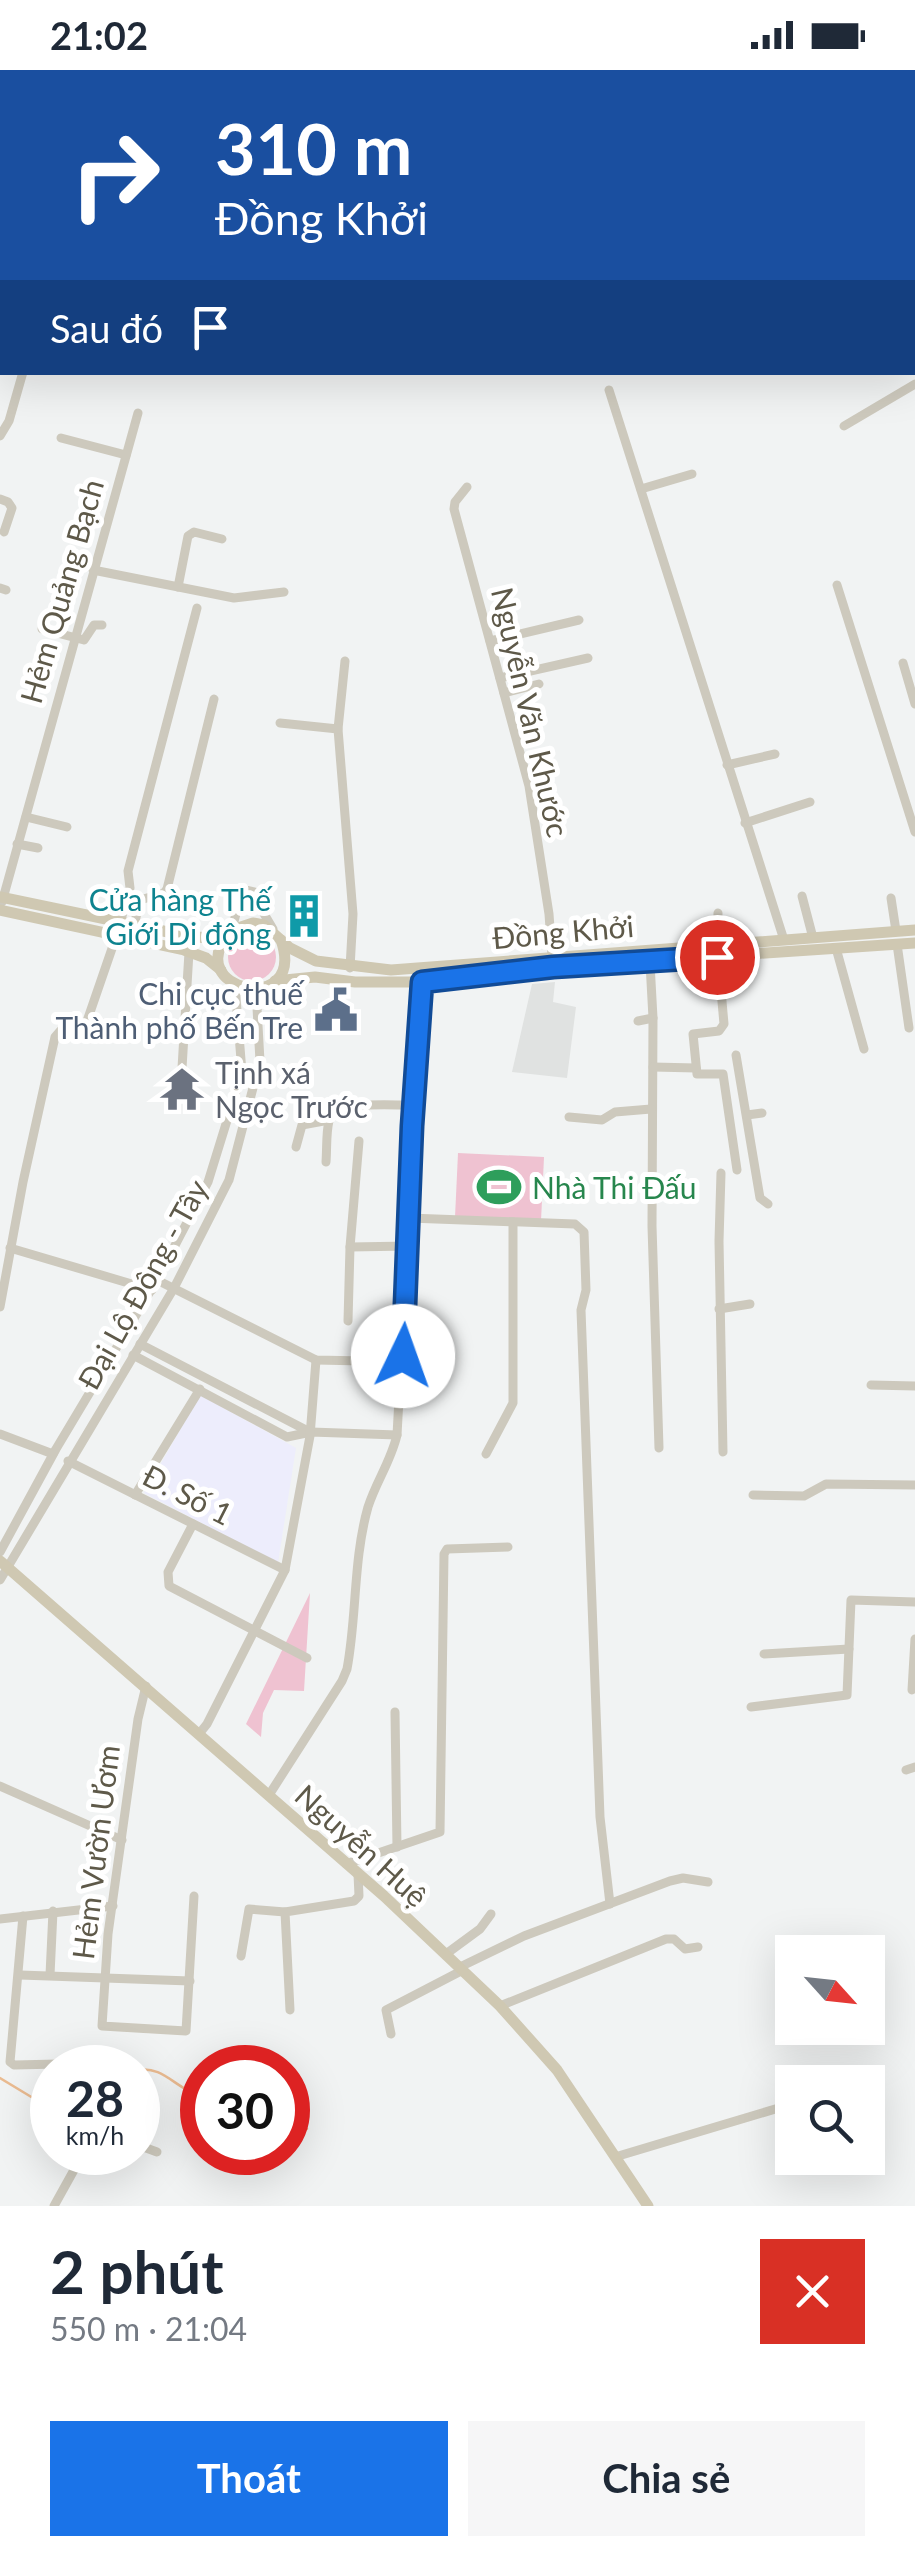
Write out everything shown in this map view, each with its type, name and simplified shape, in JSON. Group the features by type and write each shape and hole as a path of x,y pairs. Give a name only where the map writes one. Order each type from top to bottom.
{"main road":[{"path":"1,904 118,929 189,952 206,958 235,986 256,990 275,981 285,963 278,936 253,923 208,938 134,926 118,929"},
{"path":"221,970 220,949 232,930"},
{"name":"Đồng Khởi","path":"278,936 301,956 350,968 422,970 552,956 836,948 896,938 915,930"},
{"name":"Đồng Khởi","path":"275,981 315,976 355,982 422,982 553,967 650,963 812,938 896,938 915,943"},
{"name":"Nguyễn Huệ","path":"4,1564 358,1874 500,2006 551,2062 648,2206"}],"street":[{"path":"0,436 9,420 22,375"},
{"path":"844,426 915,384"},
{"path":"609,390 784,940"},
{"name":"Hẻm Quảng Bạch","path":"1,904 138,413"},
{"path":"61,438 126,455"},
{"path":"641,489 692,474"},
{"name":"Nguyễn Văn Khước","path":"467,487 454,509 529,786 552,956"},
{"path":"0,500 12,508 4,532"},
{"path":"178,587 188,536 194,532 222,539"},
{"path":"92,570 234,598 284,592"},
{"path":"837,585 915,832"},
{"path":"0,1307 55,1038 62,1030 86,1024 118,929 130,888 128,870 197,608"},
{"path":"490,641 579,620"},
{"path":"42,629 87,638 94,625 102,625"},
{"path":"500,678 588,658"},
{"path":"345,661 338,730 354,914 350,968"},
{"path":"903,663 915,704"},
{"path":"504,693 539,684"},
{"path":"134,926 140,900 164,894 168,889 214,699"},
{"path":"280,723 338,730"},
{"path":"727,765 775,754"},
{"path":"745,823 810,802"},
{"path":"26,817 67,827"},
{"path":"17,844 38,848"},
{"path":"232,930 242,889 262,894 264,912 278,936"},
{"path":"802,896 812,938"},
{"path":"891,898 908,1028"},
{"path":"718,913 717,951 724,1024 718,1031 693,1034 697,1074 723,1074 737,1170"},
{"path":"836,948 864,1049"},
{"path":"182,1068 189,952"},
{"path":"650,963 658,1448"},
{"path":"268,1795 342,1682 349,1656 360,1545 368,1506 398,1435 422,982"},
{"name":"Đại Lộ Đông - Tây","path":"0,1552 53,1454 154,1285 208,1182 242,1072 235,986"},
{"name":"Đại Lộ Đông - Tây","path":"0,1580 4,1564 174,1288 229,1180 260,1061 256,990"},
{"path":"638,1021 653,1018"},
{"path":"736,1055 760,1198 768,1204"},
{"path":"653,1067 696,1068"},
{"path":"326,1162 330,1120 337,1112 348,1106 414,1105"},
{"path":"569,1116 602,1120 616,1112 651,1109"},
{"path":"746,1115 762,1113"},
{"path":"296,1147 302,1126 330,1120"},
{"path":"348,1320 358,1141"},
{"path":"721,1173 723,1452"},
{"path":"409,1218 581,1227 584,1232 586,1290 581,1313 600,1817 610,1904"},
{"path":"486,1454 514,1404 512,1222"},
{"path":"350,1247 409,1246"},
{"path":"10,1248 174,1288 316,1360 364,1361"},
{"path":"720,1309 750,1304"},
{"path":"140,1344 310,1432"},
{"path":"134,1355 286,1437 310,1432 398,1435"},
{"path":"199,1734 285,1570 310,1432 316,1360"},
{"path":"136,1495 198,1390 210,1381"},
{"path":"871,1385 915,1386"},
{"path":"0,1434 53,1454"},
{"name":"Đ. Số 1","path":"68,1460 285,1570"},
{"path":"754,1494 804,1496 826,1484 915,1485"},
{"path":"193,1524 168,1572 169,1586 307,1658"},
{"path":"346,1864 436,1836 441,1826 444,1551 508,1547"},
{"path":"751,1707 843,1698 849,1690 851,1600 915,1602"},
{"path":"912,1690 915,1638"},
{"path":"764,1654 849,1648"},
{"name":"Hẻm Vườn Ươm","path":"146,1686 112,1906 102,2026 186,2031 190,1981"},
{"path":"395,1712 397,1848"},
{"path":"0,1786 122,1840"},
{"path":"241,1956 249,1909 285,1912 354,1901 358,1896 358,1874"},
{"path":"391,2034 385,2015 389,2006 524,1936 670,1881 683,1878 708,1882"},
{"path":"20,1974 190,1981 194,1896"},
{"path":"0,1919 112,1906"},
{"path":"50,1975 53,1911"},
{"path":"285,1912 290,2010"},
{"path":"446,1954 480,1929 491,1914"},
{"path":"23,1916 9,2058 11,2064 30,2064"},
{"path":"500,2006 666,1939 674,1939 686,1949 698,1947"},
{"path":"615,2156 775,2109"},
{"path":"54,2206 71,2175"}],"shaded area":[{"path":"252,933 269,940 276,957 269,974 252,981 235,974 228,957 235,940"},
{"path":"555,982 553,1002 576,1007 567,1078 512,1072 532,984"},
{"name":"Nhà Thi Đấu","path":"458,1153 544,1157 541,1221 455,1217"},
{"path":"200,1395 296,1448 278,1563 144,1493"},
{"path":"310,1593 304,1691 274,1690 263,1713 261,1737 246,1724"}],"waterway":[{"path":"160,2073 180,2085"},
{"path":"0,2078 30,2096"}],"place":[{"name":"Cửa hàng Thế Giới Di động","path":"304,916"},
{"name":"Chi cục thuế Thành phố Bến Tre","path":"336,1010"},
{"name":"Tịnh xá Ngọc Trước","path":"182,1089"},
{"name":"Nhà Thi Đấu","path":"499,1187"}],"route":[{"path":"403,1356 422,982 553,967 717,957"}]}
